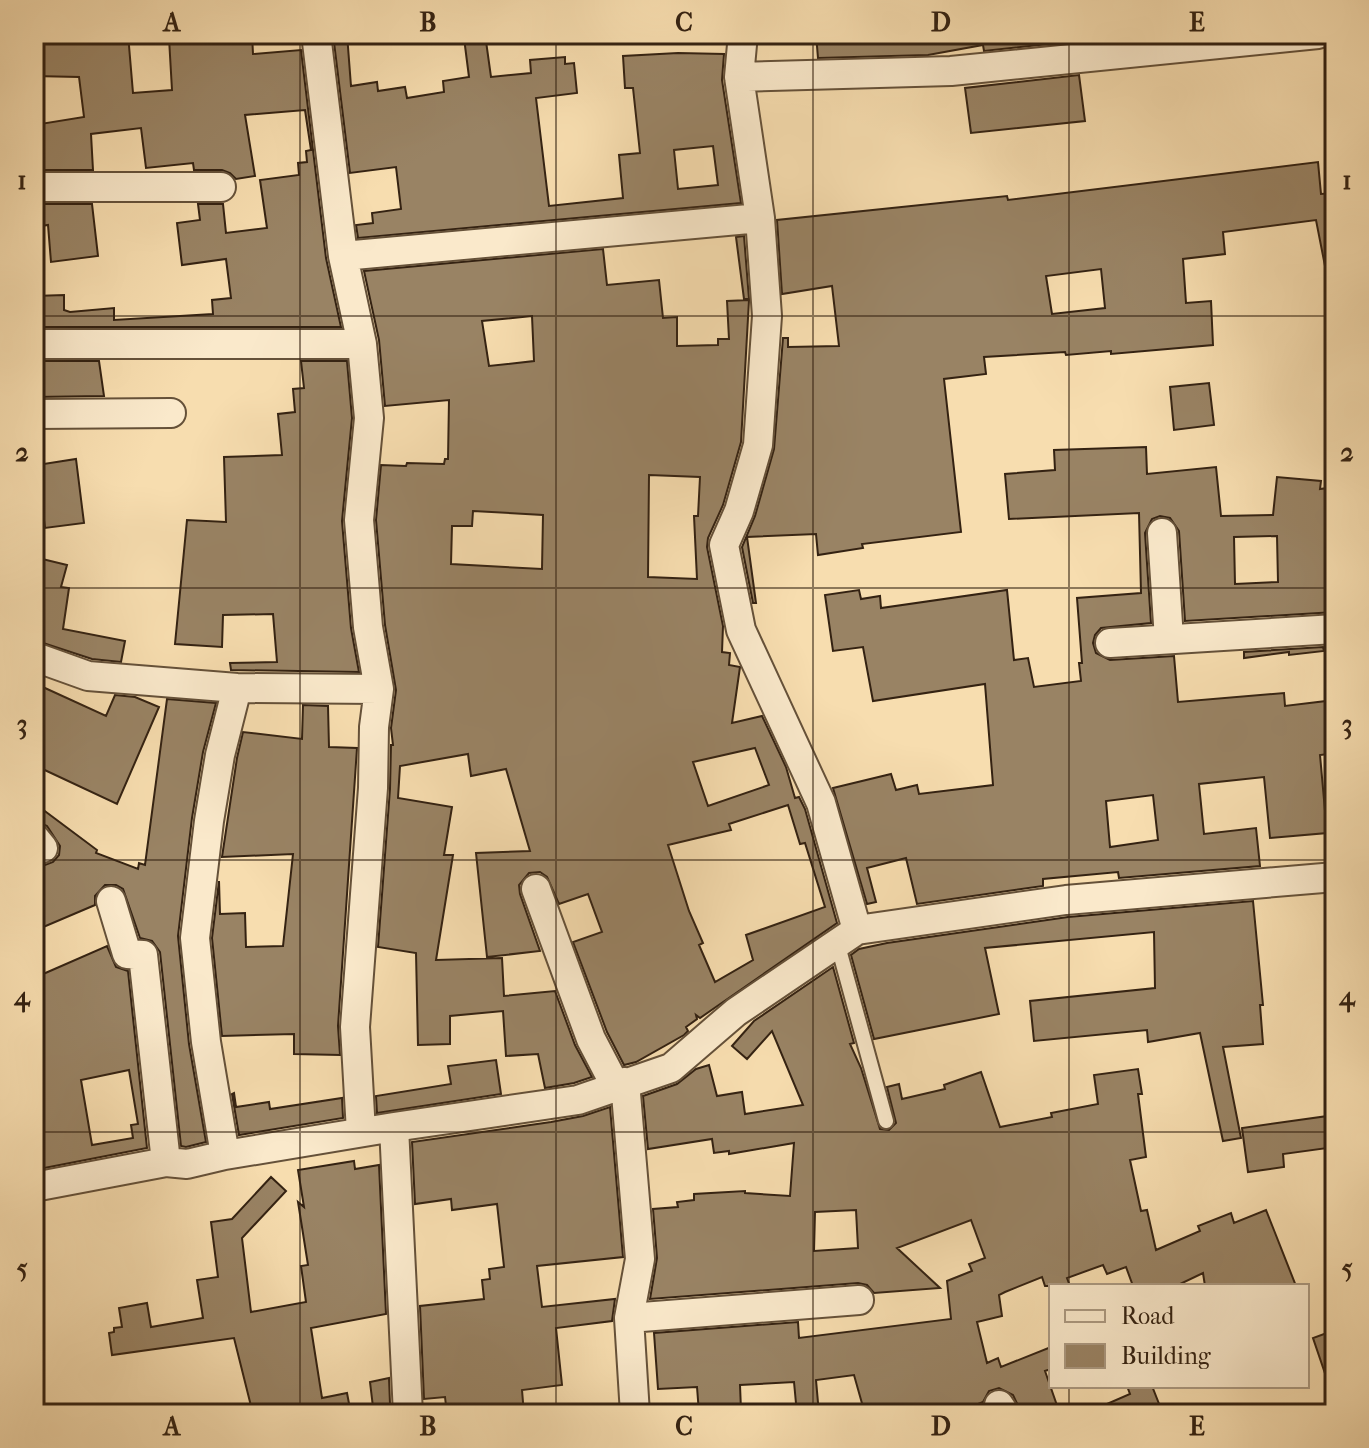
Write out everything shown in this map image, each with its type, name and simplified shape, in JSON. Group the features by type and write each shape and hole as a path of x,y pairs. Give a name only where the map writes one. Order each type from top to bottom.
{"street":[{"path":"316,34 343,256 362,344 369,418 359,520 368,627 379,689 355,1027 361,1132"},
{"path":"743,34 739,77 760,218 767,316 758,445 739,511 724,545 741,630 821,803 847,936"},
{"path":"739,77 951,71 1318,34"},
{"path":"34,187 221,187"},
{"path":"343,256 760,218"},
{"path":"34,344 362,344"},
{"path":"34,414 171,413"},
{"path":"1162,533 1169,639"},
{"path":"1110,643 1335,629"},
{"path":"34,660 35,657 88,676 237,688 379,689"},
{"path":"225,1155 206,1042 195,938 220,755 237,688"},
{"path":"34,1187 166,1162 187,1164 361,1132 578,1100 671,1068 736,1012 847,936 1066,900 1335,877"},
{"path":"536,889 591,1039 620,1084 640,1259 629,1318 635,1414"},
{"path":"111,901 127,954 143,955 166,1162"},
{"path":"394,1127 408,1414"},
{"path":"629,1318 859,1300"}],"lane":[{"path":"847,936 886,1121"}],"building":[{"path":"128,34 133,93 172,90 169,38 252,34 253,54 301,50 326,258 341,327 34,327 34,296 64,295 64,310 70,312 114,308 114,320 213,314 212,300 231,298 226,259 182,265 177,223 200,220 198,204 223,204 226,233 267,228 260,180 299,175 298,163 307,162 306,151 311,150 305,110 245,115 255,176 236,179 222,170 194,170 193,163 146,168 141,128 91,134 93,170 34,170 34,125 84,117 79,77 34,76 34,36"},
{"path":"333,34 347,34 351,86 377,82 378,91 405,87 407,98 444,92 443,81 469,77 464,38 485,34 491,77 531,73 530,60 565,57 565,64 574,63 577,93 536,98 549,206 623,198 619,155 640,153 633,88 625,88 623,56 724,54 722,80 741,203 358,238 356,225 373,223 372,213 401,209 396,167 350,173","holes":["713,146 718,185 678,189 674,150"]},
{"path":"816,34 1074,34 1075,41 984,51 983,45 928,55 818,58"},
{"path":"1079,75 1085,121 971,133 965,88"},
{"path":"1318,162 1321,194 1335,193 1335,265 1325,266 1316,220 1223,232 1225,254 1183,259 1186,303 1211,301 1213,345 1111,354 1111,351 1066,355 1065,352 984,357 986,374 944,379 961,532 862,544 863,548 818,555 816,534 747,537 756,603 753,603 742,547 755,516 774,449 783,338 788,338 788,347 839,346 832,286 782,294 777,220 1007,196 1008,200","holes":["1101,269 1105,308 1052,314 1046,276"]},
{"path":"34,204 92,204 98,256 51,262 48,225 34,227"},
{"path":"744,236 749,299 744,299 736,237"},
{"path":"603,249 607,285 659,280 663,318 677,317 677,346 718,345 718,339 729,339 727,301 749,300 741,442 707,547 723,626 722,652 730,653 729,665 740,667 732,723 762,716 786,767 795,798 799,797 805,809 837,923 700,1018 696,1015 697,1019 686,1027 688,1031 684,1035 636,1062 624,1065 607,1032 573,942 602,932 588,894 559,904 547,877 540,872 529,873 519,885 520,894 540,951 487,957 476,853 530,851 506,769 471,776 468,754 400,766 398,798 452,807 444,855 453,855 436,960 502,958 504,996 555,991 575,1045 592,1077 574,1083 545,1088 538,1054 506,1056 503,1011 450,1016 450,1044 418,1045 416,953 378,947 396,690 385,625 376,520 381,465 444,464 448,459 449,400 385,406 379,340 364,271","holes":["532,316 534,361 489,366 482,321","649,475 700,477 698,516 694,516 697,579 648,577","473,511 543,515 542,569 451,564 452,526 472,526","755,748 769,785 708,806 693,762","788,805 800,844 805,843 825,907 746,935 753,960 715,982 699,945 703,943 689,911 668,845 731,830 729,824"]},
{"path":"34,361 99,361 104,396 34,397"},
{"path":"301,361 347,361 352,418 342,521 351,628 359,672 231,670 230,663 277,662 273,614 223,615 222,647 175,644 187,520 226,522 224,457 282,455 278,414 295,412 293,389 304,388"},
{"path":"1209,383 1214,425 1174,430 1170,387"},
{"path":"1146,447 1147,474 1216,467 1221,516 1273,515 1277,477 1321,481 1320,489 1335,487 1335,612 1185,621 1179,531 1170,518 1160,516 1152,519 1145,533 1151,623 1101,628 1093,643 1096,653 1110,660 1174,656 1178,702 1284,693 1285,706 1335,700 1335,753 1320,755 1327,833 1270,838 1264,777 1199,784 1204,834 1256,828 1260,866 1119,878 1118,872 1043,879 1043,886 917,904 906,858 867,868 876,902 867,904 833,788 891,774 896,790 917,785 919,794 993,785 985,684 873,701 863,647 833,651 825,595 859,590 861,599 880,596 881,608 1007,590 1014,660 1028,658 1034,687 1081,681 1077,598 1141,593 1139,513 1009,519 1005,474 1055,470 1054,450","holes":["1277,536 1278,582 1235,584 1234,537","1153,795 1158,840 1110,847 1106,801"]},
{"path":"76,459 84,523 45,528 37,465"},
{"path":"34,557 67,565 61,587 69,588 63,629 125,641 121,662 92,659 34,640"},
{"path":"1323,647 1324,651 1244,658 1244,652"},
{"path":"34,683 106,716 115,695 135,697 159,707 117,804 34,765"},
{"path":"167,699 216,703 203,752 192,818 178,936 189,1044 206,1142 186,1147 181,1146 160,952 152,941 140,938 123,889 105,885 95,896 95,905 34,931 34,862 45,865 53,862 59,855 60,846 47,826 34,820 34,803 97,850 96,853 138,869 139,863 145,865"},
{"path":"303,705 328,706 329,747 357,748 338,1026 340,1055 294,1054 294,1034 222,1036 212,938 219,881 220,914 245,913 246,947 283,946 293,854 222,857 243,732 302,739"},
{"path":"1253,901 1263,1005 1260,1005 1263,1044 1223,1047 1241,1138 1223,1141 1200,1033 1148,1042 1147,1030 1034,1041 1030,1001 1155,988 1154,932 985,948 999,1014 874,1039 851,955 859,949 887,943 1068,917"},
{"path":"107,946 116,967 128,971 147,1148 34,1170 34,978","holes":["129,1070 138,1124 131,1125 133,1138 92,1145 81,1080"]},
{"path":"833,967 854,1043 850,1044 880,1129 889,1130 896,1123 887,1087 899,1084 902,1099 945,1089 944,1085 981,1072 1000,1127 1098,1104 1094,1075 1138,1069 1146,1157 1130,1160 1141,1211 1147,1210 1156,1250 1200,1231 1198,1226 1231,1213 1234,1223 1266,1210 1295,1284 1205,1284 1203,1273 1180,1284 1132,1284 1126,1267 1107,1274 1103,1265 1067,1278 1069,1284 1045,1286 1042,1277 999,1295 1002,1316 977,1322 987,1363 998,1358 1001,1367 1049,1348 1049,1370 1045,1371 1060,1414 1022,1414 1013,1395 999,1388 989,1391 983,1402 963,1410 964,1414 865,1414 854,1375 816,1380 819,1414 797,1414 794,1382 740,1385 741,1410 699,1413 697,1387 658,1389 654,1333 798,1322 799,1338 951,1319 947,1281 972,1271 969,1264 985,1258 971,1220 897,1248 940,1288 874,1293 867,1285 858,1283 650,1299 657,1258 653,1209 678,1207 677,1202 694,1200 694,1194 745,1191 790,1196 794,1143 729,1154 729,1151 714,1153 712,1139 648,1149 643,1096 677,1084 696,1069 709,1065 717,1096 742,1092 745,1114 803,1105 772,1031 747,1059 732,1046 754,1021","holes":["856,1210 858,1248 814,1251 815,1212"]},
{"path":"496,1060 501,1094 377,1113 376,1096 451,1084 448,1066"},
{"path":"234,1093 236,1107 269,1102 270,1109 342,1098 343,1118 239,1135"},
{"path":"610,1107 623,1257 537,1266 542,1307 615,1299 612,1321 556,1328 562,1385 522,1390 524,1414 447,1414 445,1397 424,1399 420,1306 484,1299 482,1280 490,1279 489,1269 504,1267 497,1204 452,1210 451,1199 415,1204 412,1142 551,1122"},
{"path":"1335,1115 1335,1147 1283,1154 1284,1167 1248,1172 1242,1128"},
{"path":"354,1161 355,1169 379,1165 386,1314 311,1328 322,1398 347,1393 351,1414 253,1414 234,1338 112,1355 109,1333 114,1332 114,1328 122,1327 119,1308 147,1303 151,1327 203,1318 197,1280 218,1277 211,1222 232,1219 271,1177 286,1191 242,1238 251,1312 306,1302 301,1266 308,1265 298,1202 304,1207 298,1170"},
{"path":"1335,1330 1335,1391 1331,1391 1313,1338"},
{"path":"389,1378 390,1404 373,1407 370,1382"},
{"path":"1128,1388 1153,1388 1163,1414 1084,1414 1130,1394"}]}
